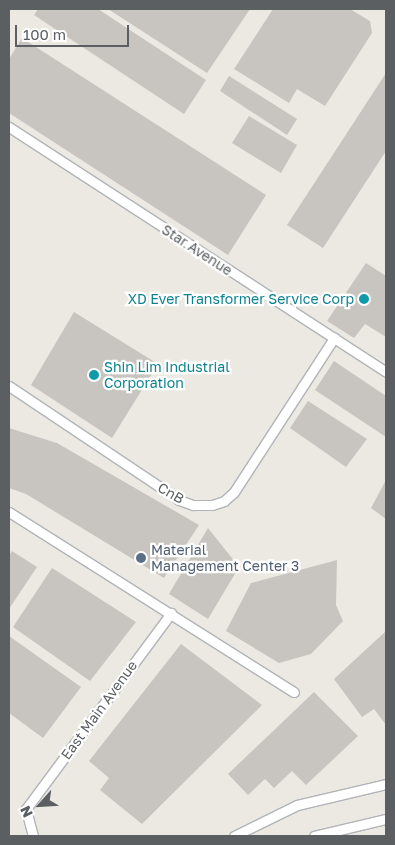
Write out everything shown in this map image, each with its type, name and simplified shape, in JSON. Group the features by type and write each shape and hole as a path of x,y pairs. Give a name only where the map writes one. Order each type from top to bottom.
{"street":[{"name":"Star Avenue","path":"9,128 386,372"},
{"name":"CnB","path":"9,386 175,497 193,505 212,505 224,501 234,492 334,338"},
{"path":"9,512 294,692"},
{"name":"East Main Avenue","path":"33,836 26,809 170,613"},
{"path":"234,836 297,805 386,784"},
{"path":"314,836 386,819"}],"building":[{"path":"38,9 98,9 206,80 184,114 34,15"},
{"path":"108,9 250,9 207,73"},
{"path":"273,9 350,9 370,21 372,33 325,106 297,89 289,103 234,69"},
{"path":"22,38 266,195 228,255 9,113 9,59"},
{"path":"386,73 386,151 323,248 287,225"},
{"path":"229,76 297,119 287,135 220,91"},
{"path":"249,116 297,145 281,173 232,143"},
{"name":"XD Ever Transformer Service Corp","path":"366,263 386,276 386,337 365,324 354,338 327,321"},
{"name":"Shin Lim Industrial Corporation","path":"74,312 158,364 112,438 31,385"},
{"path":"334,361 386,396 386,437 315,390"},
{"path":"308,401 367,439 346,467 290,428"},
{"path":"9,428 57,443 199,525 164,578 26,494 9,488"},
{"path":"386,480 386,519 371,508"},
{"path":"208,528 239,567 208,619 169,594"},
{"path":"12,551 37,567 9,609 9,556"},
{"path":"337,560 336,605 343,621 311,654 279,663 226,631 251,583"},
{"path":"52,568 136,622 90,681 13,627"},
{"path":"386,631 386,725 374,709 362,717 334,679"},
{"path":"9,636 81,687 43,738 9,713"},
{"path":"181,644 262,705 142,824 100,790 109,778 89,761"},
{"path":"314,692 358,736 306,785 292,771 274,788 265,779 248,795 228,774"}],"place":[{"name":"XD Ever Transformer Service Corp","path":"364,299"},
{"name":"Shin Lim Industrial Corporation","path":"94,375"},
{"name":"Material Management Center 3","path":"141,558"}]}
